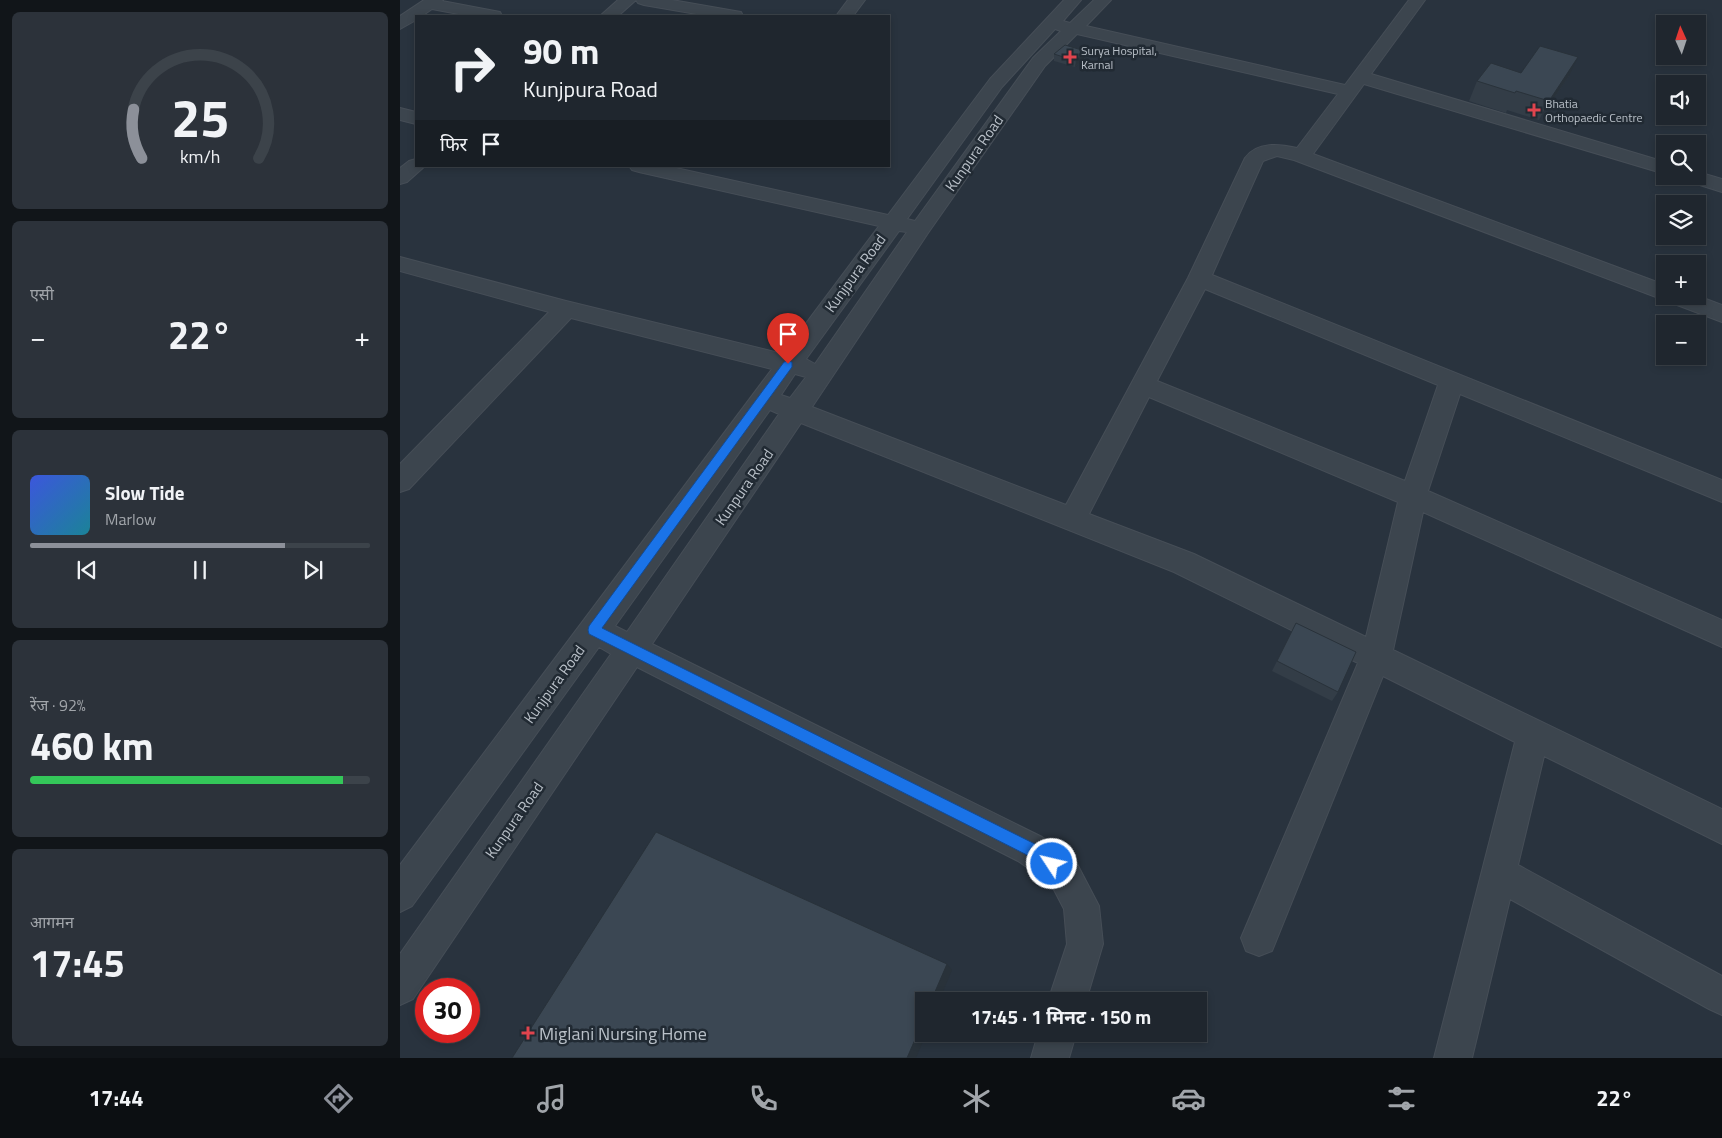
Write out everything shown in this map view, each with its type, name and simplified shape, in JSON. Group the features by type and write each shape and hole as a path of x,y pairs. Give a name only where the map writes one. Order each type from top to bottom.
{"street":[{"path":"609,15 628,0"},
{"path":"644,0 729,15"},
{"path":"845,15 858,0"},
{"name":"Kunjpura Road","path":"400,894 996,83 1062,26 1073,0"},
{"name":"Kunpura Road","path":"400,986 921,228 1039,62 1062,26 1103,0"},
{"path":"1301,156 1417,0"},
{"path":"400,24 433,2 490,15"},
{"path":"1062,26 1355,84 1656,166"},
{"path":"400,114 415,118"},
{"path":"1072,520 1200,278 1255,158 1266,150 1282,150 1301,156 1656,289"},
{"path":"400,178 415,166"},
{"path":"649,167 699,172 921,228"},
{"path":"1706,181 1722,186"},
{"path":"400,264 566,310 823,371"},
{"path":"1200,278 1722,491"},
{"path":"1698,305 1722,314"},
{"path":"400,481 566,310"},
{"path":"1258,938 1376,657 1413,496 1452,381"},
{"path":"1144,385 1413,496 1722,634"},
{"path":"764,398 1184,563 1722,827"},
{"path":"594,630 1030,849 1063,872 1081,906 1085,944 1070,992"},
{"path":"1453,1058 1533,734"},
{"path":"1498,873 1722,996"},
{"path":"1050,1058 1055,1042"}],"building":[{"path":"1065,45 1085,51 1076,61 1054,54"},
{"path":"1540,46 1578,57 1549,101 1477,81 1491,63 1521,73"},
{"path":"1296,623 1356,652 1338,692 1277,661"},
{"path":"656,832 947,964 935,992 915,992 915,1040 907,1058 512,1058"}],"place":[{"name":"Surya Hospital, Karnal","path":"1070,57"},
{"name":"Bhatia Orthopaedic Centre","path":"1534,110"},
{"name":"Miglani Nursing Home","path":"528,1033"}],"route":[{"path":"788,364 594,630 1030,849 1052,864"}]}
